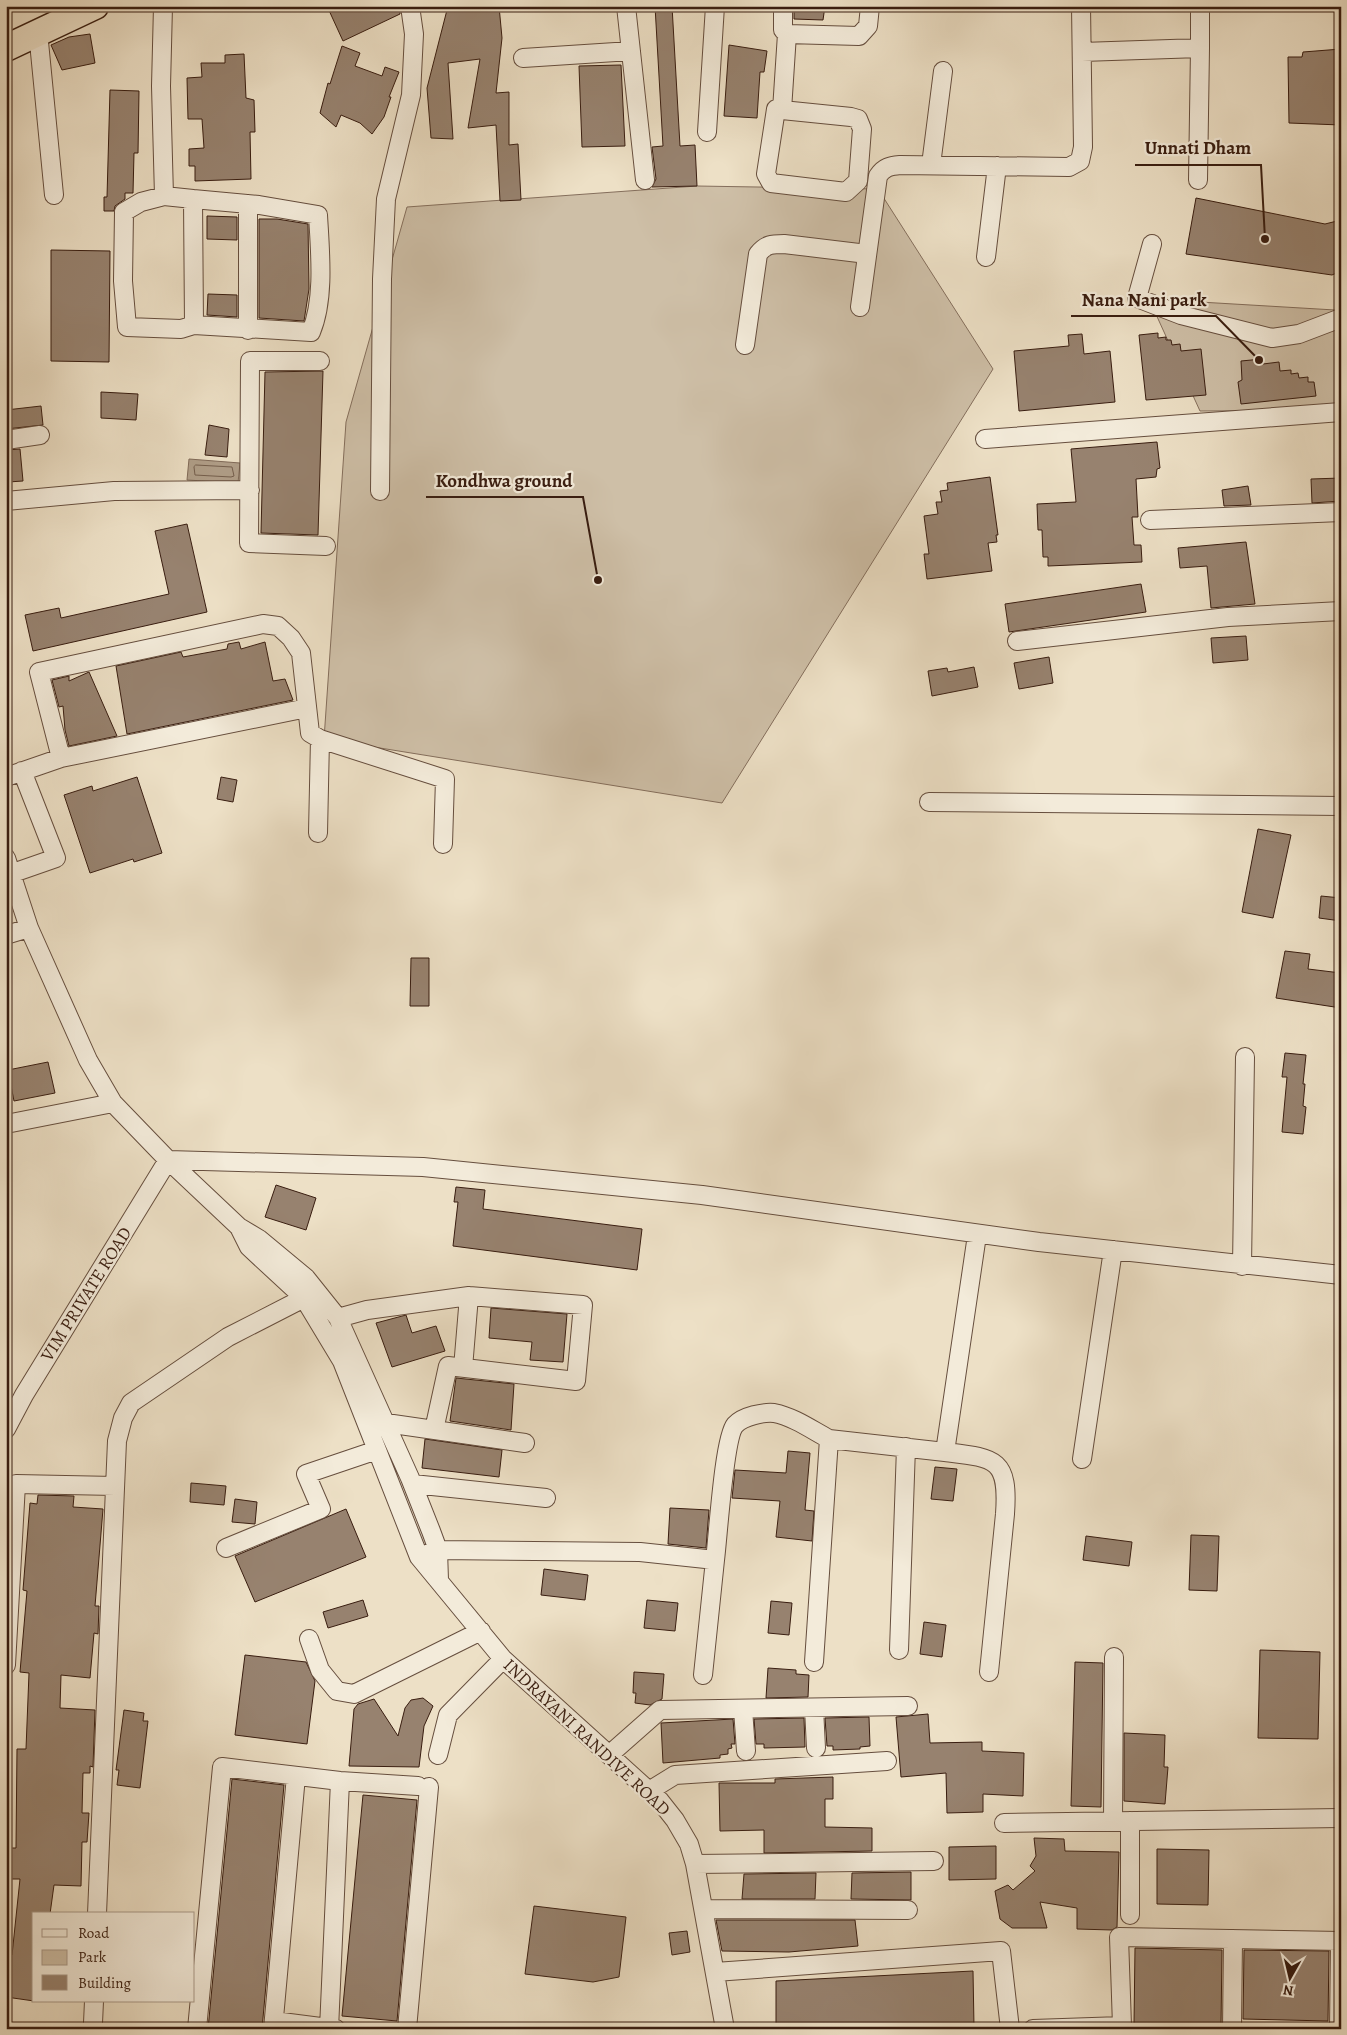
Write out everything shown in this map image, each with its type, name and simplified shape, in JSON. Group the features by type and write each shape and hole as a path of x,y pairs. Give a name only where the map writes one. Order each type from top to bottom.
{"highway":[{"path":"6,48 95,6"}],"street":[{"path":"163,6 161,86 164,196"},
{"path":"380,491 382,279 386,199 411,95 414,34 410,6"},
{"path":"626,6 645,180"},
{"path":"707,132 715,6"},
{"path":"783,6 783,30 787,34 859,36 868,26 870,6"},
{"path":"860,307 878,176 888,166 1069,167 1080,161 1083,147 1081,6"},
{"path":"1198,180 1200,6"},
{"path":"38,32 54,195"},
{"path":"782,110 787,34"},
{"path":"1082,52 1200,48"},
{"path":"523,58 631,51"},
{"path":"932,166 943,71"},
{"path":"776,109 782,110 852,117 858,120 862,129 858,181 846,192 771,183 766,174 776,109"},
{"path":"986,257 997,166"},
{"path":"164,196 193,199 248,204 318,215 320,250 318,315 311,332 248,330 194,325 181,329 127,327 122,282 124,212 141,202 164,196"},
{"path":"193,199 194,325"},
{"path":"248,204 248,330"},
{"path":"745,346 758,254 764,247 771,244 784,244 867,254"},
{"path":"1152,244 1137,298 1181,315 1272,338 1299,334 1341,318"},
{"path":"320,362 250,361 249,543 326,546"},
{"path":"985,439 1341,412"},
{"path":"6,440 40,435"},
{"path":"6,501 114,491 250,490"},
{"path":"1150,520 1341,512"},
{"path":"1017,641 1228,616 1341,610"},
{"path":"61,758 40,672 263,624 278,626 291,638 301,653 310,733 320,739 445,779 443,844"},
{"path":"9,866 56,858 14,774 61,758 307,708"},
{"path":"318,833 320,739"},
{"path":"929,802 1341,806"},
{"name":"INDRAYANI RANDIVE ROAD","path":"9,866 29,928 88,1060 113,1103 168,1160 240,1227 258,1239 313,1296 338,1318 413,1484 438,1550 439,1580"},
{"path":"6,935 29,928"},
{"path":"1242,1266 1245,1058"},
{"path":"6,1124 113,1103"},
{"path":"168,1160 423,1167 702,1195 977,1235 1242,1266 1341,1275"},
{"name":"VIM PRIVATE ROAD","path":"6,1429 24,1396 168,1160"},
{"path":"945,1452 977,1235"},
{"path":"1082,1459 1113,1250"},
{"path":"98,1912 117,1441 122,1418 131,1402 228,1337 313,1296"},
{"name":"INDRAYANI RANDIVE ROAD","path":"313,1296 342,1361 419,1557 503,1659 649,1791 675,1820 689,1844 704,1909 725,2029"},
{"path":"338,1318 366,1310 469,1296 583,1305 576,1382 448,1366 434,1430"},
{"path":"463,1368 469,1296"},
{"path":"703,1674 729,1441 735,1425 750,1416 773,1413 795,1420 830,1439 980,1456 992,1460 1000,1467 1005,1480 1007,1494 989,1672"},
{"path":"386,1423 526,1443"},
{"path":"814,1662 830,1439"},
{"path":"899,1650 906,1447"},
{"path":"226,1548 321,1509 306,1474 377,1450"},
{"path":"6,1665 16,1484 115,1486"},
{"path":"413,1484 546,1498"},
{"path":"419,1557 438,1550 640,1552 715,1560"},
{"path":"309,1639 320,1670 337,1691 354,1694 481,1631"},
{"path":"1114,1657 1122,1821 1130,1915"},
{"path":"438,1756 448,1715 503,1659"},
{"path":"609,1755 660,1710 908,1706"},
{"path":"814,1708 816,1748"},
{"path":"743,1709 746,1752"},
{"path":"649,1791 675,1775 887,1762"},
{"path":"197,2029 222,1767 296,1776 423,1786 407,2029"},
{"path":"296,1776 273,2025 332,2028 340,1780"},
{"path":"1004,1823 1341,1818"},
{"path":"695,1864 934,1862"},
{"path":"704,1909 908,1910"},
{"path":"1034,2029 1123,2027 1119,1937 1340,1941 1339,2029"},
{"path":"1232,2029 1233,1939"},
{"path":"715,1972 1001,1951 1010,2029"},
{"path":"93,2022 94,2002"}],"green space":[{"path":"697,186 878,189 993,369 722,803 324,739 346,422 407,207"},
{"path":"1149,299 1335,310 1341,308 1341,410 1200,411"}],"water":[{"path":"189,459 240,463 238,483 187,480"}],"building":[{"path":"327,6 400,6 400,14 343,41"},
{"path":"448,6 499,6 502,38 496,93 509,92 509,145 518,144 521,200 500,201 496,125 468,128 480,59 448,63 453,139 431,138 427,88"},
{"path":"655,6 672,6 680,146 695,145 697,186 652,187 656,179 652,147 663,146"},
{"path":"794,6 825,6 823,20 794,19"},
{"path":"90,34 95,63 62,70 51,45 69,37"},
{"path":"729,45 767,51 764,72 760,72 757,118 724,116"},
{"path":"342,46 360,53 355,66 382,76 385,67 399,72 389,97 391,97 384,117 372,134 360,123 341,115 336,127 320,113 328,83 330,84"},
{"path":"1341,49 1341,125 1289,123 1288,57 1302,57 1303,52"},
{"path":"244,54 246,98 254,100 255,132 250,132 251,179 195,181 195,166 189,166 189,149 204,148 202,119 188,119 187,78 202,77 201,63 225,63 225,55"},
{"path":"621,65 625,146 582,147 579,66"},
{"path":"110,90 139,91 138,153 134,153 133,193 125,193 125,199 115,206 114,211 104,211 104,197 107,197"},
{"path":"1196,198 1325,224 1341,220 1341,271 1332,275 1186,254"},
{"path":"207,216 237,217 237,240 207,239"},
{"path":"259,219 277,219 308,224 309,289 304,321 259,318"},
{"path":"51,250 110,251 109,362 51,361"},
{"path":"208,294 237,295 237,317 207,315"},
{"path":"1158,333 1158,338 1166,337 1166,340 1171,340 1172,345 1180,344 1181,351 1201,349 1206,395 1146,400 1139,335"},
{"path":"1082,334 1084,354 1110,351 1115,402 1019,411 1014,351 1069,346 1068,335"},
{"path":"1262,359 1263,364 1279,362 1280,371 1291,370 1291,374 1298,373 1299,378 1308,377 1308,382 1314,382 1316,396 1241,404 1238,382 1242,380 1241,361"},
{"path":"323,371 318,535 261,533 265,372"},
{"path":"101,392 138,394 136,420 101,418"},
{"path":"41,406 43,425 6,429 6,410"},
{"path":"209,425 229,429 227,457 205,455"},
{"path":"1157,442 1160,468 1157,469 1156,477 1136,479 1138,517 1132,517 1134,545 1141,545 1142,562 1048,566 1048,557 1043,557 1042,530 1038,530 1037,504 1076,502 1071,449"},
{"path":"20,449 23,481 8,482 6,450"},
{"path":"990,477 998,535 996,535 997,542 988,543 992,571 927,579 924,554 929,554 924,516 938,514 936,502 942,502 940,491 948,490 947,483"},
{"path":"1341,478 1341,501 1312,503 1311,479"},
{"path":"1248,486 1251,505 1224,506 1222,490"},
{"path":"187,524 207,612 33,651 25,615 59,608 61,618 169,594 155,531"},
{"path":"1246,542 1255,604 1211,608 1207,566 1180,568 1178,548"},
{"path":"1141,584 1146,612 1009,632 1005,604"},
{"path":"1246,636 1248,660 1213,663 1211,638"},
{"path":"239,642 241,649 265,642 273,681 285,679 293,700 127,734 116,666 181,652 183,657 227,649 228,644"},
{"path":"1049,657 1053,683 1019,689 1014,663"},
{"path":"974,667 978,687 932,696 928,671 947,668 948,672"},
{"path":"89,672 117,736 69,746 65,730 63,706 59,707 52,680 69,676 69,681"},
{"path":"137,777 162,853 134,862 133,859 90,873 64,795 92,786 93,791"},
{"path":"221,777 237,780 233,802 217,799"},
{"path":"1258,829 1291,835 1273,918 1242,912"},
{"path":"1321,896 1341,898 1341,921 1319,918"},
{"path":"1285,951 1310,954 1308,969 1341,973 1341,1008 1276,998"},
{"path":"411,958 429,958 429,1006 410,1006"},
{"path":"1285,1053 1306,1055 1303,1106 1306,1107 1303,1134 1282,1132 1287,1077 1282,1077"},
{"path":"48,1062 55,1093 14,1101 8,1070"},
{"path":"276,1185 316,1198 306,1230 265,1217"},
{"path":"456,1187 485,1190 483,1209 642,1229 637,1270 453,1246 458,1202 454,1202"},
{"path":"491,1308 567,1314 563,1362 530,1360 532,1342 489,1338"},
{"path":"406,1315 412,1333 436,1326 445,1351 392,1367 376,1323"},
{"path":"456,1378 514,1384 511,1430 450,1421"},
{"path":"425,1439 502,1450 499,1477 422,1468"},
{"path":"788,1451 810,1453 805,1510 814,1511 812,1541 776,1537 780,1501 732,1498 735,1470 786,1473"},
{"path":"935,1467 957,1469 953,1501 931,1499"},
{"path":"191,1483 226,1486 224,1505 190,1502"},
{"path":"38,1495 74,1496 73,1507 103,1509 95,1606 99,1606 98,1634 94,1633 90,1678 61,1675 60,1708 95,1710 93,1767 90,1766 90,1773 83,1773 82,1813 89,1813 87,1842 82,1842 81,1886 54,1885 50,1912 32,1912 32,2001 6,1997 6,1955 12,1955 20,1879 9,1879 9,1848 16,1848 17,1749 26,1749 29,1673 20,1672 27,1591 23,1590 30,1503 37,1504"},
{"path":"235,1499 257,1502 255,1524 232,1522"},
{"path":"670,1508 709,1510 706,1548 668,1544"},
{"path":"346,1509 366,1557 255,1602 235,1556"},
{"path":"1191,1535 1219,1536 1217,1591 1189,1590"},
{"path":"1086,1536 1132,1542 1129,1566 1083,1560"},
{"path":"544,1569 588,1575 585,1600 541,1595"},
{"path":"363,1600 368,1616 328,1628 323,1612"},
{"path":"647,1600 678,1603 675,1631 644,1628"},
{"path":"771,1601 792,1603 789,1635 768,1633"},
{"path":"924,1622 946,1625 942,1657 920,1654"},
{"path":"1260,1650 1320,1652 1318,1739 1258,1738"},
{"path":"245,1655 306,1662 315,1681 307,1744 235,1735"},
{"path":"1075,1662 1103,1663 1101,1807 1071,1806"},
{"path":"768,1668 796,1670 796,1674 809,1675 808,1697 766,1698"},
{"path":"634,1672 664,1674 662,1699 650,1705 635,1703 636,1693 633,1693"},
{"path":"423,1698 433,1706 424,1726 419,1767 349,1766 354,1709 358,1704 374,1699 398,1736 405,1708 411,1700"},
{"path":"124,1710 144,1713 143,1721 148,1721 140,1788 117,1785 119,1770 116,1770"},
{"path":"928,1714 930,1743 982,1742 982,1751 1024,1753 1023,1796 983,1794 983,1812 947,1813 946,1773 901,1777 896,1717"},
{"path":"869,1717 870,1746 860,1747 860,1749 833,1750 833,1746 827,1746 825,1718"},
{"path":"804,1718 805,1747 764,1748 764,1744 756,1744 754,1719"},
{"path":"733,1719 735,1744 731,1744 732,1748 728,1749 728,1754 720,1755 720,1758 663,1763 661,1723"},
{"path":"1124,1733 1165,1735 1164,1767 1168,1767 1165,1804 1124,1801"},
{"path":"833,1777 833,1799 825,1799 825,1827 872,1828 872,1851 764,1853 764,1830 720,1831 719,1783 775,1783 775,1779"},
{"path":"232,1779 284,1785 262,2029 208,2029"},
{"path":"363,1795 417,1800 397,2021 342,2016"},
{"path":"1034,1838 1064,1839 1065,1851 1119,1852 1117,1927 1112,1930 1077,1929 1077,1908 1040,1902 1047,1928 1012,1928 1000,1919 995,1891 1008,1885 1013,1890 1035,1871 1030,1866 1036,1856"},
{"path":"996,1846 996,1879 949,1880 949,1847"},
{"path":"1157,1849 1209,1850 1208,1905 1157,1904"},
{"path":"911,1872 911,1900 851,1899 852,1873"},
{"path":"816,1873 815,1899 742,1899 744,1874"},
{"path":"534,1906 626,1917 619,1977 593,1982 525,1974"},
{"path":"716,1920 855,1920 858,1946 789,1952 722,1951"},
{"path":"687,1931 690,1952 672,1955 669,1933"},
{"path":"1135,1948 1222,1950 1221,2026 1134,2024"},
{"path":"1244,1950 1329,1951 1328,2021 1243,2019"},
{"path":"973,1971 974,2027 776,2029 776,1981"}],"place":[{"name":"Unnati Dham","path":"1265,239"},
{"name":"Nana Nani park","path":"1259,360"},
{"name":"Kondhwa ground","path":"598,580"}]}
